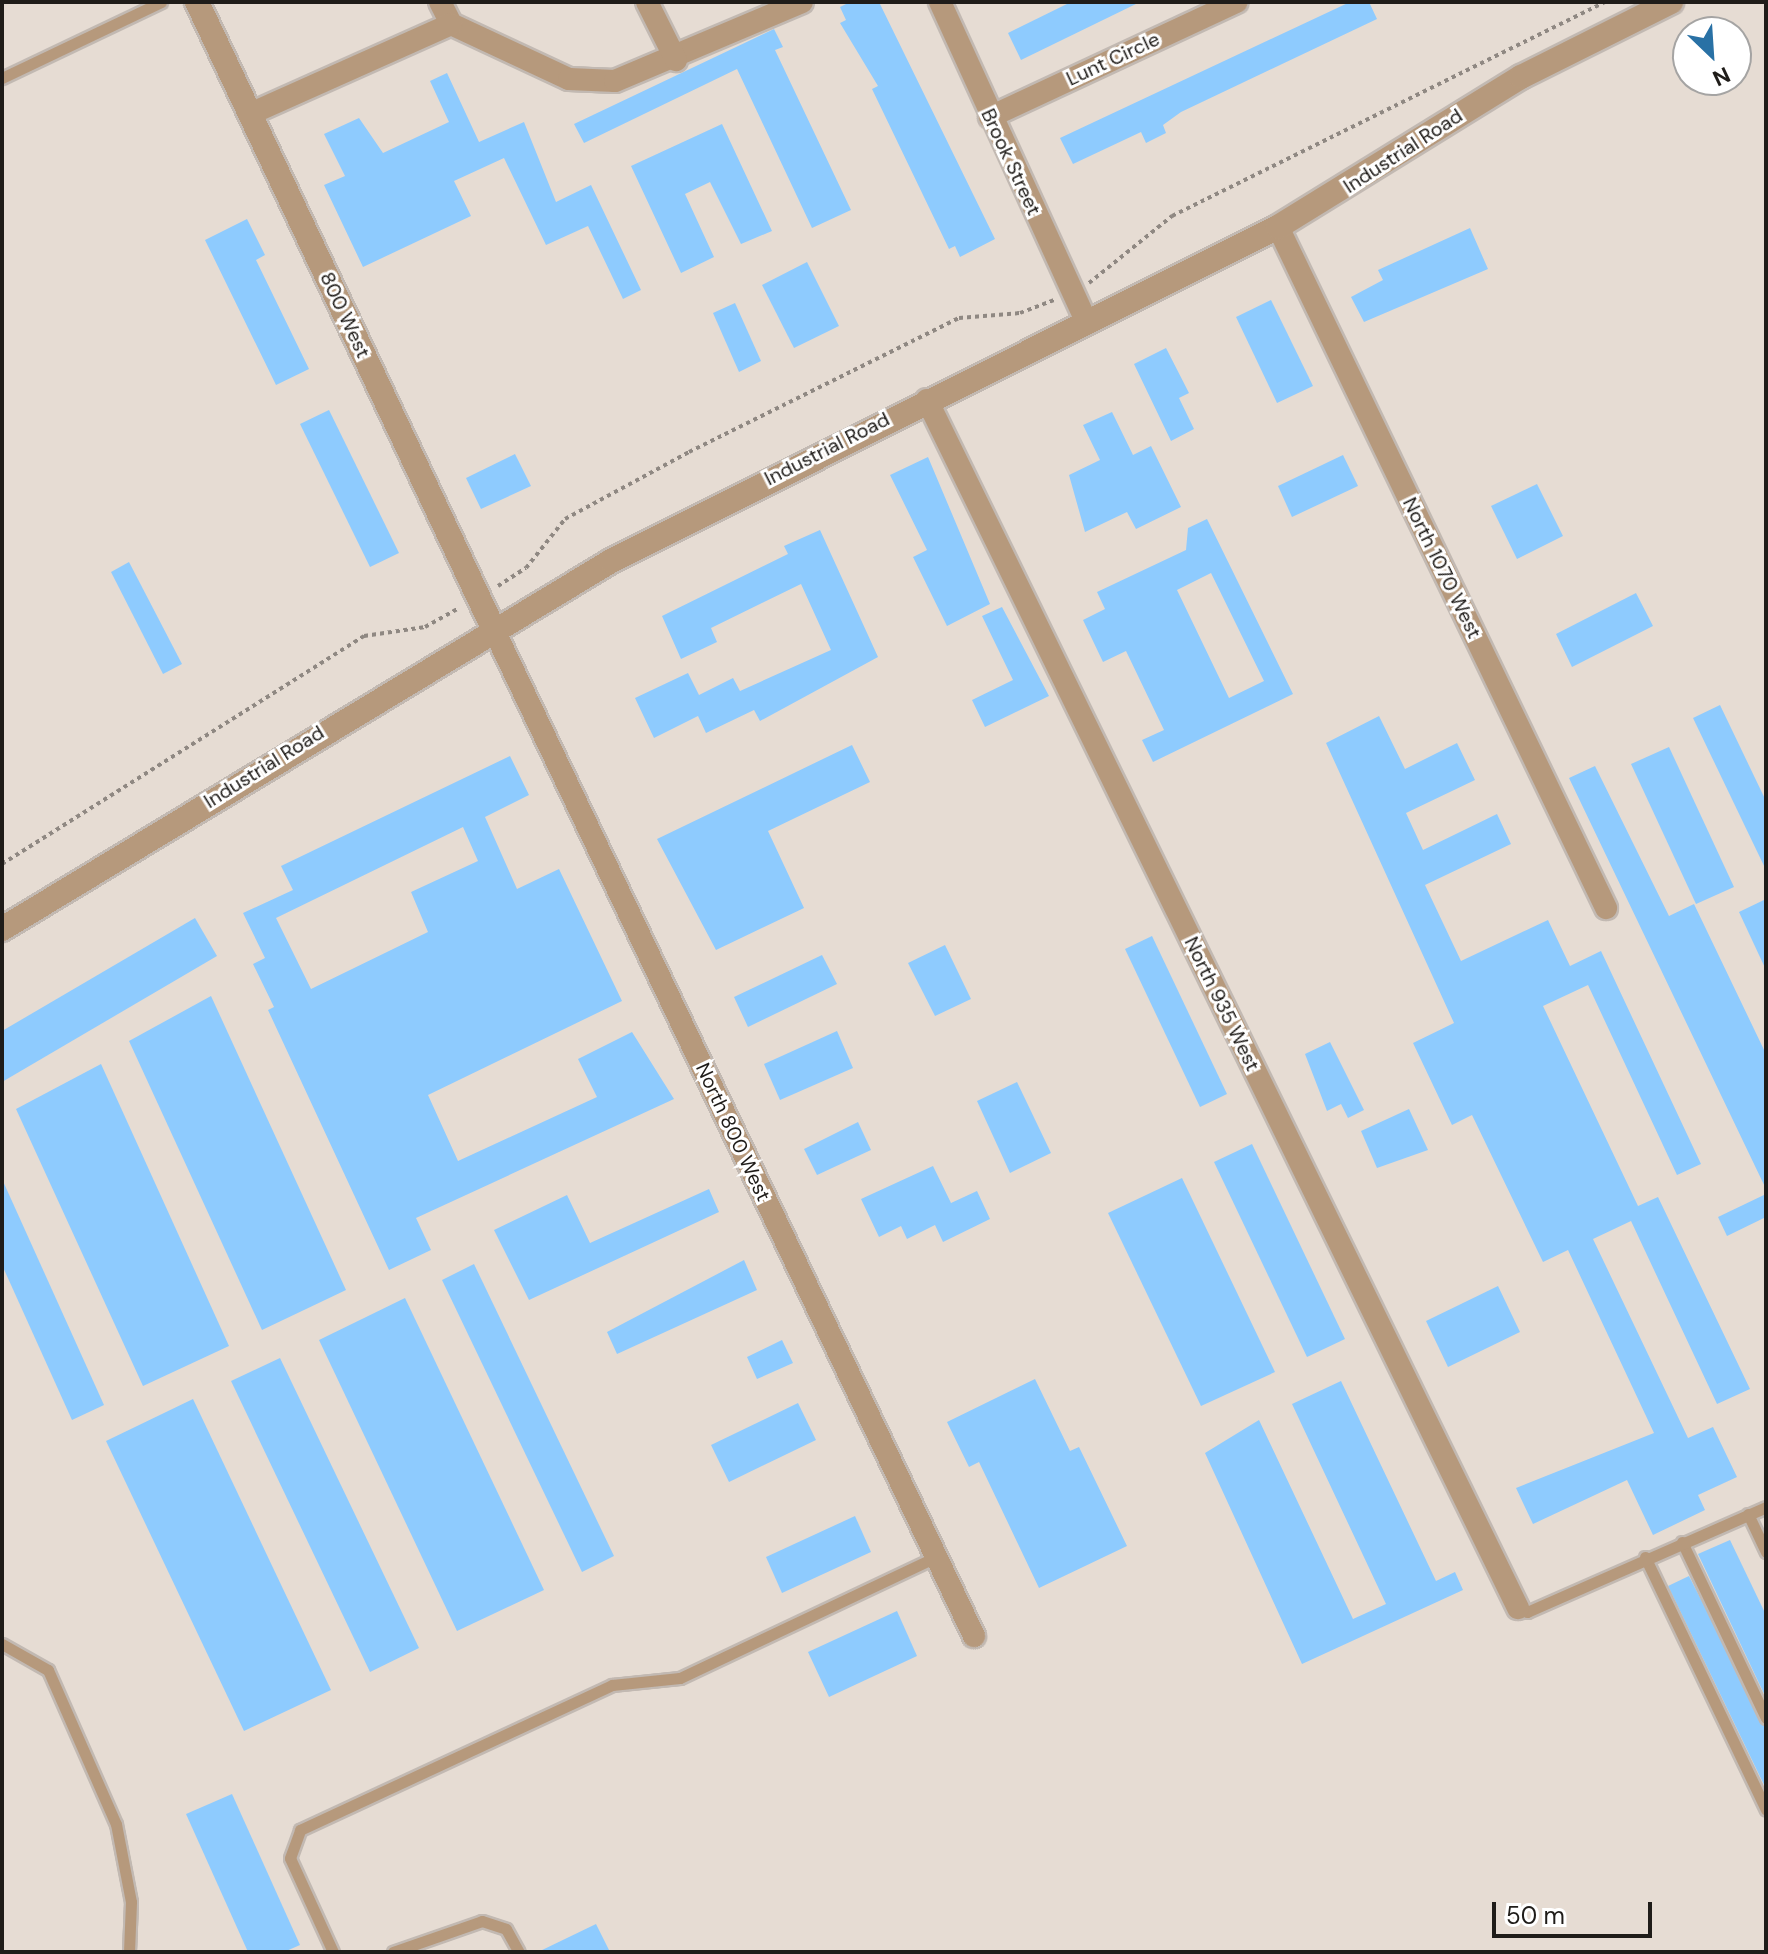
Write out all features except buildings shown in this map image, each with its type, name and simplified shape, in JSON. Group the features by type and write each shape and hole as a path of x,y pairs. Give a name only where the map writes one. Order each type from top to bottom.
{"street":[{"name":"800 West","path":"197,2 493,628"},
{"path":"440,2 451,24 569,79 615,81 676,60 802,2"},
{"path":"647,2 676,60"},
{"name":"Brook Street","path":"940,2 1086,321"},
{"name":"Lunt Circle","path":"990,117 1237,2"},
{"name":"Industrial Road","path":"2,929 493,628 927,400 1278,227 1521,77 1671,2"},
{"path":"250,114 451,24"},
{"name":"North 1070 West","path":"1278,227 1606,908"},
{"name":"North 935 West","path":"927,400 1518,1608"},
{"name":"North 800 West","path":"493,628 974,1636"}],"lane":[{"path":"2,78 161,2"},
{"path":"1518,1608 1527,1612 1645,1557 1766,1507"},
{"path":"1748,1514 1766,1552"},
{"path":"1682,1542 1766,1718"},
{"path":"333,1952 290,1858 300,1830 612,1685 680,1678 936,1557"},
{"path":"1645,1557 1766,1809"},
{"path":"2,1644 48,1670 116,1824 131,1902 129,1952"},
{"path":"393,1952 482,1921 506,1929 519,1952"}],"path":[{"path":"1105,275 1172,216 1605,2"},
{"path":"511,579 565,519 689,452 959,318 1044,304"},
{"path":"2,864 364,636 417,629 452,613"}]}
